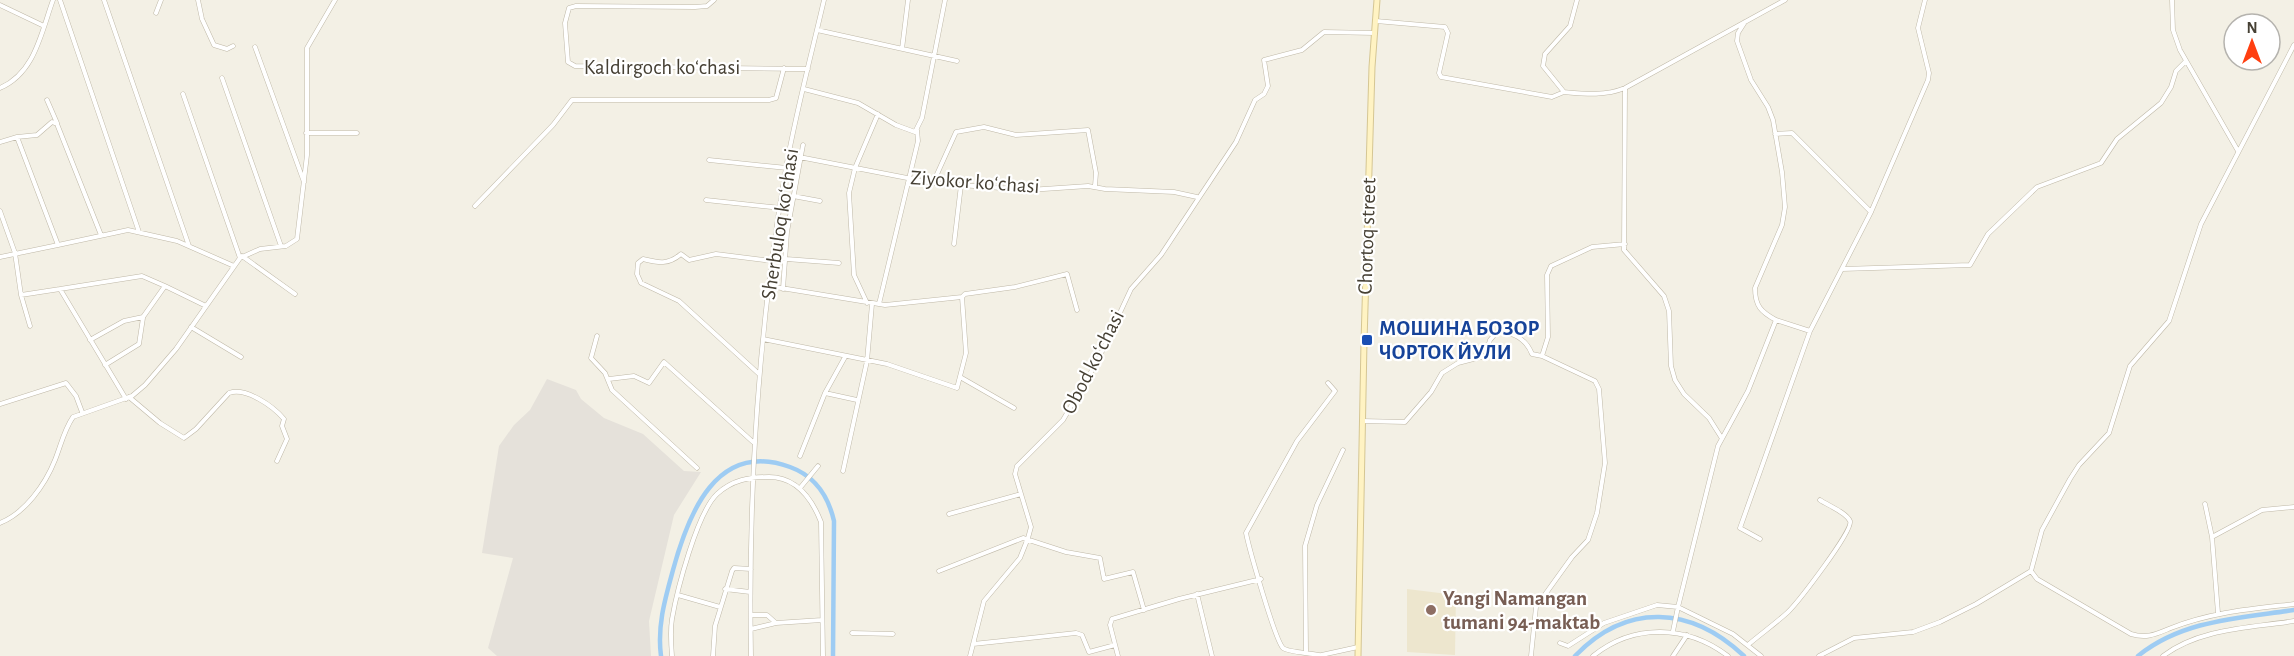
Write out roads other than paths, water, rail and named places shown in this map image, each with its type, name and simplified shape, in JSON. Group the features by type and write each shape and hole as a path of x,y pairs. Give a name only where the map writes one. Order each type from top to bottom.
{"main road":[{"name":"Chortoq street","path":"1358,651 1362,421 1377,0"}],"street":[{"path":"0,88 15,82 33,58 52,0"},
{"path":"60,0 139,232"},
{"path":"104,0 189,246"},
{"path":"156,13 161,0"},
{"path":"198,0 202,19 214,45 227,49 233,46"},
{"path":"0,523 12,518 29,502 51,469 73,417 128,398 164,364 241,257 260,249 293,243 298,237 304,183 308,43 335,0"},
{"name":"Kaldirgoch koʻchasi","path":"714,0 707,6 695,7 576,6 566,12 568,62 572,66 808,69"},
{"name":"Sherbuloq koʻchasi","path":"751,656 752,478 759,374 772,260 786,168 824,0"},
{"path":"902,49 908,0"},
{"path":"879,304 918,141 917,130 945,0"},
{"path":"1564,93 1545,70 1543,61 1545,54 1570,26 1577,0"},
{"path":"1376,21 1445,27 1448,33 1439,74 1441,77 1552,98 1564,93 1604,94 1625,88 1785,0"},
{"path":"1760,539 1740,528 1810,332 1871,212 1928,80 1929,73 1918,28 1925,0"},
{"path":"2172,0 2173,30 2186,61 2238,151"},
{"path":"0,5 44,26"},
{"path":"1746,20 1738,33 1737,41 1751,80 1768,106 1782,172 1785,217 1755,288 1755,301 1763,313 1810,332"},
{"path":"817,30 957,61"},
{"path":"1197,197 1236,142 1255,100 1266,90 1268,82 1263,64 1266,57 1302,50 1324,32 1375,33"},
{"path":"1819,656 1854,638 1913,632 1940,622 2031,571 2042,530 2070,479 2079,465 2109,434 2126,372 2169,321 2202,224 2294,45"},
{"path":"255,47 304,183"},
{"path":"1842,269 1970,265 1988,234 2037,187 2100,164 2117,139 2161,103 2168,93 2176,71 2186,61"},
{"name":"Kaldirgoch koʻchasi","path":"475,206 554,125 572,99 769,100 776,98 778,94 784,68"},
{"path":"222,78 281,246"},
{"path":"1625,88 1624,250 1664,296 1669,311 1671,366 1675,380 1683,394 1709,418 1722,437"},
{"path":"804,89 858,103 909,131 917,130"},
{"path":"183,94 241,257 295,294"},
{"path":"47,100 101,235"},
{"path":"843,471 867,361 870,304 854,275 851,260 849,193 855,168 878,114"},
{"path":"0,142 16,137 37,135 52,122 57,124"},
{"path":"933,183 956,132 984,127 1016,135 1088,130 1096,173 1095,186"},
{"path":"306,133 357,133"},
{"path":"1775,134 1792,133 1871,212"},
{"path":"16,137 58,245"},
{"path":"783,289 793,196 803,145"},
{"name":"Ziyokor koʻchasi","path":"789,155 933,183 1029,190 1095,186 1105,189 1174,192 1197,197"},
{"path":"709,160 786,168"},
{"path":"954,244 961,185"},
{"path":"793,196 820,201"},
{"name":"Obod koʻchasi","path":"1028,538 1031,527 1015,474 1017,466 1063,420 1098,360 1131,288 1161,255 1197,197"},
{"path":"706,200 781,208"},
{"path":"0,211 15,253 21,296 30,326"},
{"path":"0,257 128,230 189,246 234,266"},
{"path":"1542,356 1548,337 1547,275 1551,266 1592,247 1624,244"},
{"path":"759,374 679,301 641,283 637,274 638,263 644,259 657,264 666,263 681,254 689,260 716,254 772,260 839,263"},
{"path":"770,286 879,304 962,297 1067,274 1077,310"},
{"path":"21,296 142,276 206,306"},
{"path":"105,365 139,344 143,317 165,286"},
{"path":"60,289 105,365 128,398 184,438 196,429 229,393 235,391 249,394 284,419 282,426 287,439 277,461"},
{"path":"763,339 904,368 957,388 966,349 962,297"},
{"path":"90,340 124,321 143,317"},
{"path":"1674,630 1722,437 1748,391 1776,320"},
{"path":"191,327 242,357"},
{"path":"1362,421 1405,422 1431,392 1442,373 1458,363 1485,356 1490,340 1497,332 1518,336 1528,344 1532,354 1542,356 1595,381 1599,389 1605,477 1590,535 1536,608 1531,656"},
{"path":"597,336 591,358 609,380 612,390 697,468"},
{"path":"800,456 825,393 845,357"},
{"path":"609,380 634,376 650,383 664,362 753,443"},
{"path":"960,376 1014,408"},
{"path":"0,404 66,383 76,396 82,412"},
{"path":"1329,383 1335,391 1297,442 1247,529 1247,536 1274,629 1282,647 1286,650 1306,651 1318,656 1358,651"},
{"path":"825,393 857,400"},
{"path":"1306,651 1305,546 1317,506 1343,450"},
{"path":"800,486 816,467"},
{"path":"672,656 672,621 678,595 707,507 718,494 735,481 752,478 779,478 800,486 821,522 823,656"},
{"path":"949,514 1021,494"},
{"path":"1749,644 1789,610 1839,545 1850,525 1844,515 1820,500"},
{"path":"2205,504 2212,537 2218,613"},
{"path":"2212,537 2262,510 2294,507"},
{"path":"939,571 1014,540 1028,538 1066,552 1100,558 1104,579 1133,572 1144,610"},
{"path":"970,656 984,601 1020,558 1028,538"},
{"path":"713,656 713,638 720,607 734,568 751,569"},
{"path":"2031,571 2037,579 2142,638 2218,613 2294,604"},
{"path":"1118,656 1110,625 1112,619 1197,594 1261,579"},
{"path":"725,589 750,592"},
{"path":"1197,594 1212,656"},
{"path":"678,595 720,607"},
{"path":"1560,643 1570,645 1594,627 1657,605 1678,609 1708,620 1749,644 1761,656"},
{"path":"751,615 766,615 776,623"},
{"path":"751,629 776,623 822,620"},
{"path":"2163,656 2182,645 2213,633 2294,621"},
{"path":"1593,656 1628,637 1663,630 1674,630 1710,644 1728,656"},
{"path":"852,633 893,634"},
{"path":"973,644 1076,633 1082,635 1089,652 1115,645"},
{"path":"1673,656 1687,635"}],"waterway":[{"path":"661,656 660,634 665,602 679,549 697,506 709,488 724,473 743,464 764,461 790,467 807,476 819,488 828,503 834,521 833,656"},
{"path":"2138,656 2173,635 2212,622 2294,610"},
{"path":"1575,656 1595,638 1616,626 1637,619 1659,617 1681,620 1703,627 1724,639 1744,656"}],"place":[{"name":"МОШИНА БОЗОР ЧОРТОК ЙУЛИ","path":"1367,340"},
{"name":"Yangi Namangan tumani 94-maktab","path":"1431,610"}]}
